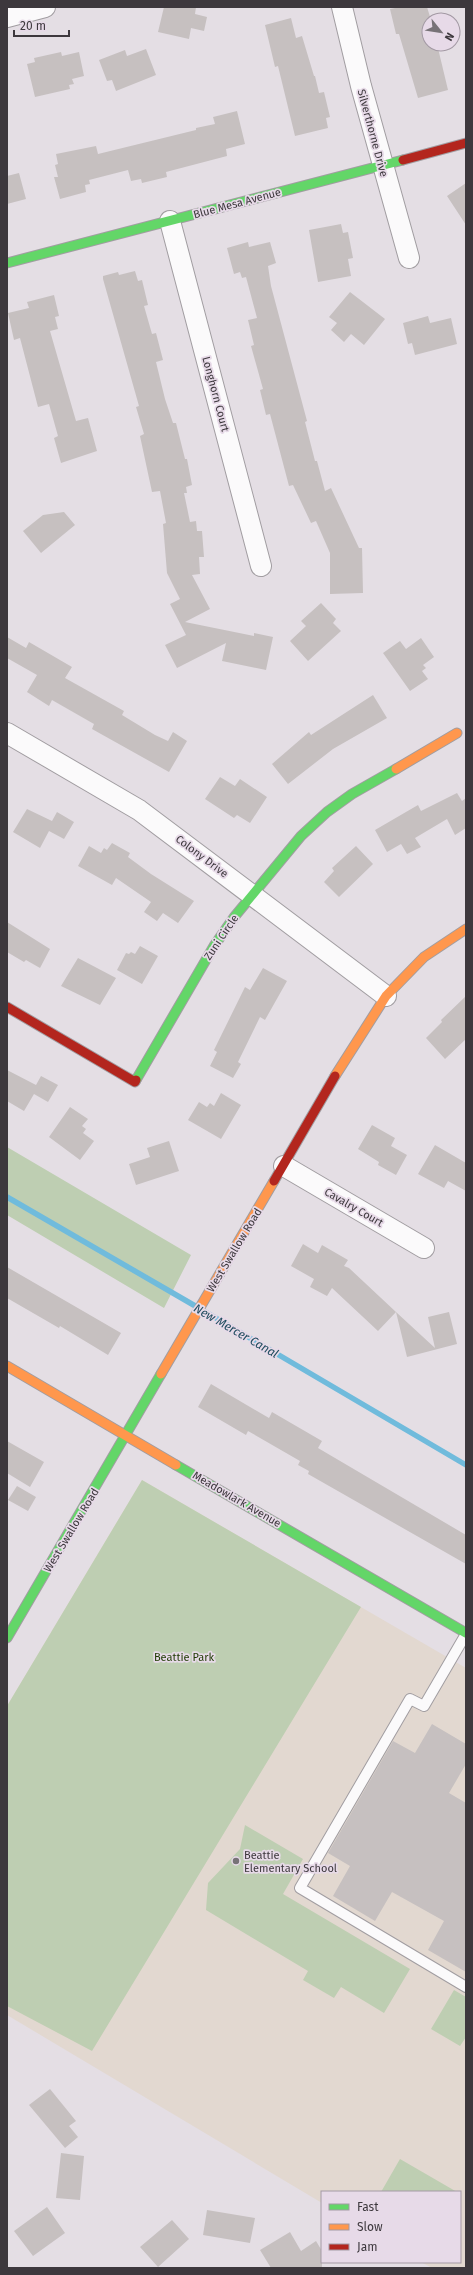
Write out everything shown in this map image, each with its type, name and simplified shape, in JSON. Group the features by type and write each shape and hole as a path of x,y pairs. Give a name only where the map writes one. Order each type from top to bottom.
{"street":[{"path":"7,16 45,7"},
{"name":"Silverthorne Drive","path":"342,7 381,164 408,258"},
{"name":"Blue Mesa Avenue","path":"7,263 466,143"},
{"name":"Longhorn Court","path":"170,221 261,566"},
{"name":"Colony Drive","path":"7,733 139,810 386,996"},
{"name":"Zuni Circle","path":"7,1007 135,1082 214,946 252,895 301,836 327,812 352,794 457,734"},
{"name":"West Swallow Road","path":"7,1638 346,1058 386,996 424,957 466,929"},
{"name":"Cavalry Court","path":"284,1166 424,1248"},
{"name":"Meadowlark Avenue","path":"7,1366 466,1634"}],"lane":[{"path":"466,1634 424,1706 410,1699 300,1888 466,1986"}],"shaded area":[{"name":"Beattie Elementary School","path":"142,1480 466,1668 466,2268 432,2268 423,2263 461,2263 461,2191 321,2191 321,2202 7,2015 7,1706"}],"green space":[{"path":"7,1147 191,1255 164,1308 7,1215"},
{"name":"Beattie Park","path":"142,1480 361,1607 92,2051 7,2006 7,1706"},
{"path":"245,1825 303,1859 283,1894 410,1969 384,2013 341,1987 334,1998 303,1980 308,1971 206,1910 208,1883 240,1849"},
{"path":"454,1990 466,1997 466,2037 460,2046 431,2029"},
{"path":"400,2159 455,2191 382,2191"}],"building":[{"path":"164,7 196,7 195,14 207,17 204,31 191,28 189,39 158,32"},
{"path":"400,7 427,7 429,12 421,12 421,52 439,52 448,90 418,98 399,34 396,34 390,9"},
{"path":"291,18 296,38 302,36 319,93 324,92 330,117 326,118 328,128 295,136 278,66 275,67 265,25"},
{"path":"146,49 156,75 116,91 112,80 107,81 99,60 125,50 127,56"},
{"path":"61,52 62,56 79,52 84,76 72,79 74,84 69,85 70,89 35,97 27,64 35,62 34,58"},
{"path":"237,111 245,144 226,149 227,156 166,172 167,177 142,183 141,179 131,181 128,170 89,180 90,184 85,185 86,192 60,199 54,177 58,177 55,165 58,164 56,154 96,146 98,154 196,130 196,128 215,124 213,117"},
{"path":"19,173 26,199 7,204 7,176"},
{"path":"466,183 466,225 447,196"},
{"path":"341,224 343,233 348,232 353,258 348,259 351,276 318,282 309,230"},
{"path":"248,242 249,247 270,242 276,263 268,266 271,286 307,421 305,422 315,461 317,461 325,491 331,488 359,548 362,548 363,593 330,594 330,553 316,521 311,523 293,485 289,486 270,414 266,415 260,390 263,389 251,346 254,345 248,320 257,318 246,277 242,278 240,272 234,274 227,248"},
{"path":"135,271 138,281 142,280 148,305 144,306 152,334 156,333 163,360 156,362 165,399 173,423 176,423 185,459 187,459 192,485 186,487 187,493 184,493 190,522 196,521 197,531 202,531 204,557 199,557 200,574 192,575 210,609 185,622 254,636 254,633 273,637 266,670 222,661 226,643 177,668 165,645 186,635 170,604 180,599 167,573 163,524 166,523 160,491 152,492 140,436 144,434 136,407 139,406 103,279 103,276 118,272 119,275"},
{"path":"350,292 385,319 364,345 351,334 344,342 331,330 337,323 329,317"},
{"path":"54,295 59,316 55,317 58,329 50,331 76,421 88,418 97,451 61,463 54,438 58,436 49,404 38,407 20,338 14,340 8,313 29,308 27,302"},
{"path":"428,316 430,323 451,318 457,344 415,355 412,343 408,344 403,323"},
{"path":"64,512 75,525 41,553 23,531 43,515"},
{"path":"321,603 336,619 333,623 341,631 308,661 290,641 306,626 301,621"},
{"path":"7,637 26,648 29,642 72,667 65,678 124,711 122,715 155,735 168,741 173,732 187,741 169,772 92,729 94,724 52,700 49,706 27,692 37,675 7,658"},
{"path":"421,638 434,657 423,665 426,668 422,671 428,679 410,691 383,653 400,641 406,649"},
{"path":"373,695 387,718 333,749 288,784 272,764 309,732 311,735"},
{"path":"220,777 235,786 240,779 267,797 250,823 237,815 234,818 205,799"},
{"path":"457,793 462,801 466,798 466,828 455,835 447,819 415,838 421,847 407,854 401,844 387,852 375,830 418,805 421,811"},
{"path":"27,809 52,821 57,812 74,822 64,839 49,831 40,848 13,832"},
{"path":"112,843 130,853 128,857 151,874 194,901 178,923 163,913 157,921 144,912 151,902 116,878 112,885 78,866 89,846 101,853 104,848 107,850"},
{"path":"356,846 373,864 339,897 324,882 334,871 332,868"},
{"path":"7,922 50,949 40,968 26,960 24,962 7,952"},
{"path":"140,946 158,956 142,984 117,970 126,953 129,954 131,952 135,954"},
{"path":"78,958 116,978 100,1005 61,986"},
{"path":"263,968 287,981 265,1020 260,1017 238,1062 241,1064 233,1078 210,1066 217,1052 214,1050 245,987 250,990"},
{"path":"466,996 466,1039 445,1059 426,1038 442,1022 441,1020"},
{"path":"7,1070 36,1085 41,1076 58,1085 48,1102 34,1094 24,1111 7,1101"},
{"path":"221,1093 241,1105 221,1139 188,1120 199,1102 207,1107 210,1103 214,1106"},
{"path":"70,1107 88,1119 82,1126 86,1129 83,1133 94,1141 80,1160 49,1137"},
{"path":"372,1125 395,1138 391,1146 407,1155 396,1175 378,1165 379,1162 358,1149"},
{"path":"169,1141 179,1171 136,1185 129,1164 150,1157 147,1148"},
{"path":"435,1145 466,1163 466,1191 448,1181 444,1188 418,1174"},
{"path":"303,1244 318,1253 322,1245 348,1260 344,1266 349,1268 396,1312 378,1331 332,1288 327,1296 310,1287 314,1279 291,1266"},
{"path":"7,1267 121,1333 108,1355 60,1326 59,1328 7,1298"},
{"path":"396,1312 435,1348 428,1317 449,1312 457,1344 407,1357"},
{"path":"211,1384 269,1418 272,1412 322,1441 318,1448 466,1535 466,1564 308,1474 309,1471 298,1465 300,1461 248,1431 246,1435 198,1407"},
{"path":"7,1441 44,1462 30,1487 7,1473"},
{"path":"17,1486 36,1497 28,1511 8,1500"},
{"path":"432,1724 466,1744 466,1764 449,1793 466,1803 466,1972 428,1950 444,1921 392,1892 375,1921 333,1896 350,1866 328,1853 393,1741 415,1753"},
{"path":"50,2089 76,2121 69,2126 78,2137 65,2148 29,2105"},
{"path":"61,2153 84,2156 80,2200 56,2198"},
{"path":"47,2207 65,2233 33,2256 14,2231"},
{"path":"207,2210 255,2218 250,2243 203,2235"},
{"path":"172,2220 189,2239 158,2267 140,2247"},
{"path":"290,2232 301,2251 316,2241 321,2249 322,2268 271,2268 260,2250"}],"waterway":[{"name":"New Mercer Canal","path":"7,1197 197,1307"},
{"name":"New Mercer Canal","path":"204,1311 466,1465"}],"traffic: fast":[{"path":"7,263 403,160"},
{"path":"136,1080 214,946 235,916 301,836 327,812 352,794 396,769"},
{"path":"7,1638 161,1374"},
{"path":"176,1465 466,1633"}],"traffic: slow":[{"path":"396,769 457,733"},
{"path":"335,1076 386,996 424,957 466,929"},
{"path":"161,1374 274,1181"},
{"path":"7,1366 176,1465"}],"traffic: jam":[{"path":"403,160 466,143"},
{"path":"7,1007 135,1082 136,1080"},
{"path":"274,1181 335,1076"}],"place":[{"name":"Beattie Elementary School","path":"236,1861"}]}
